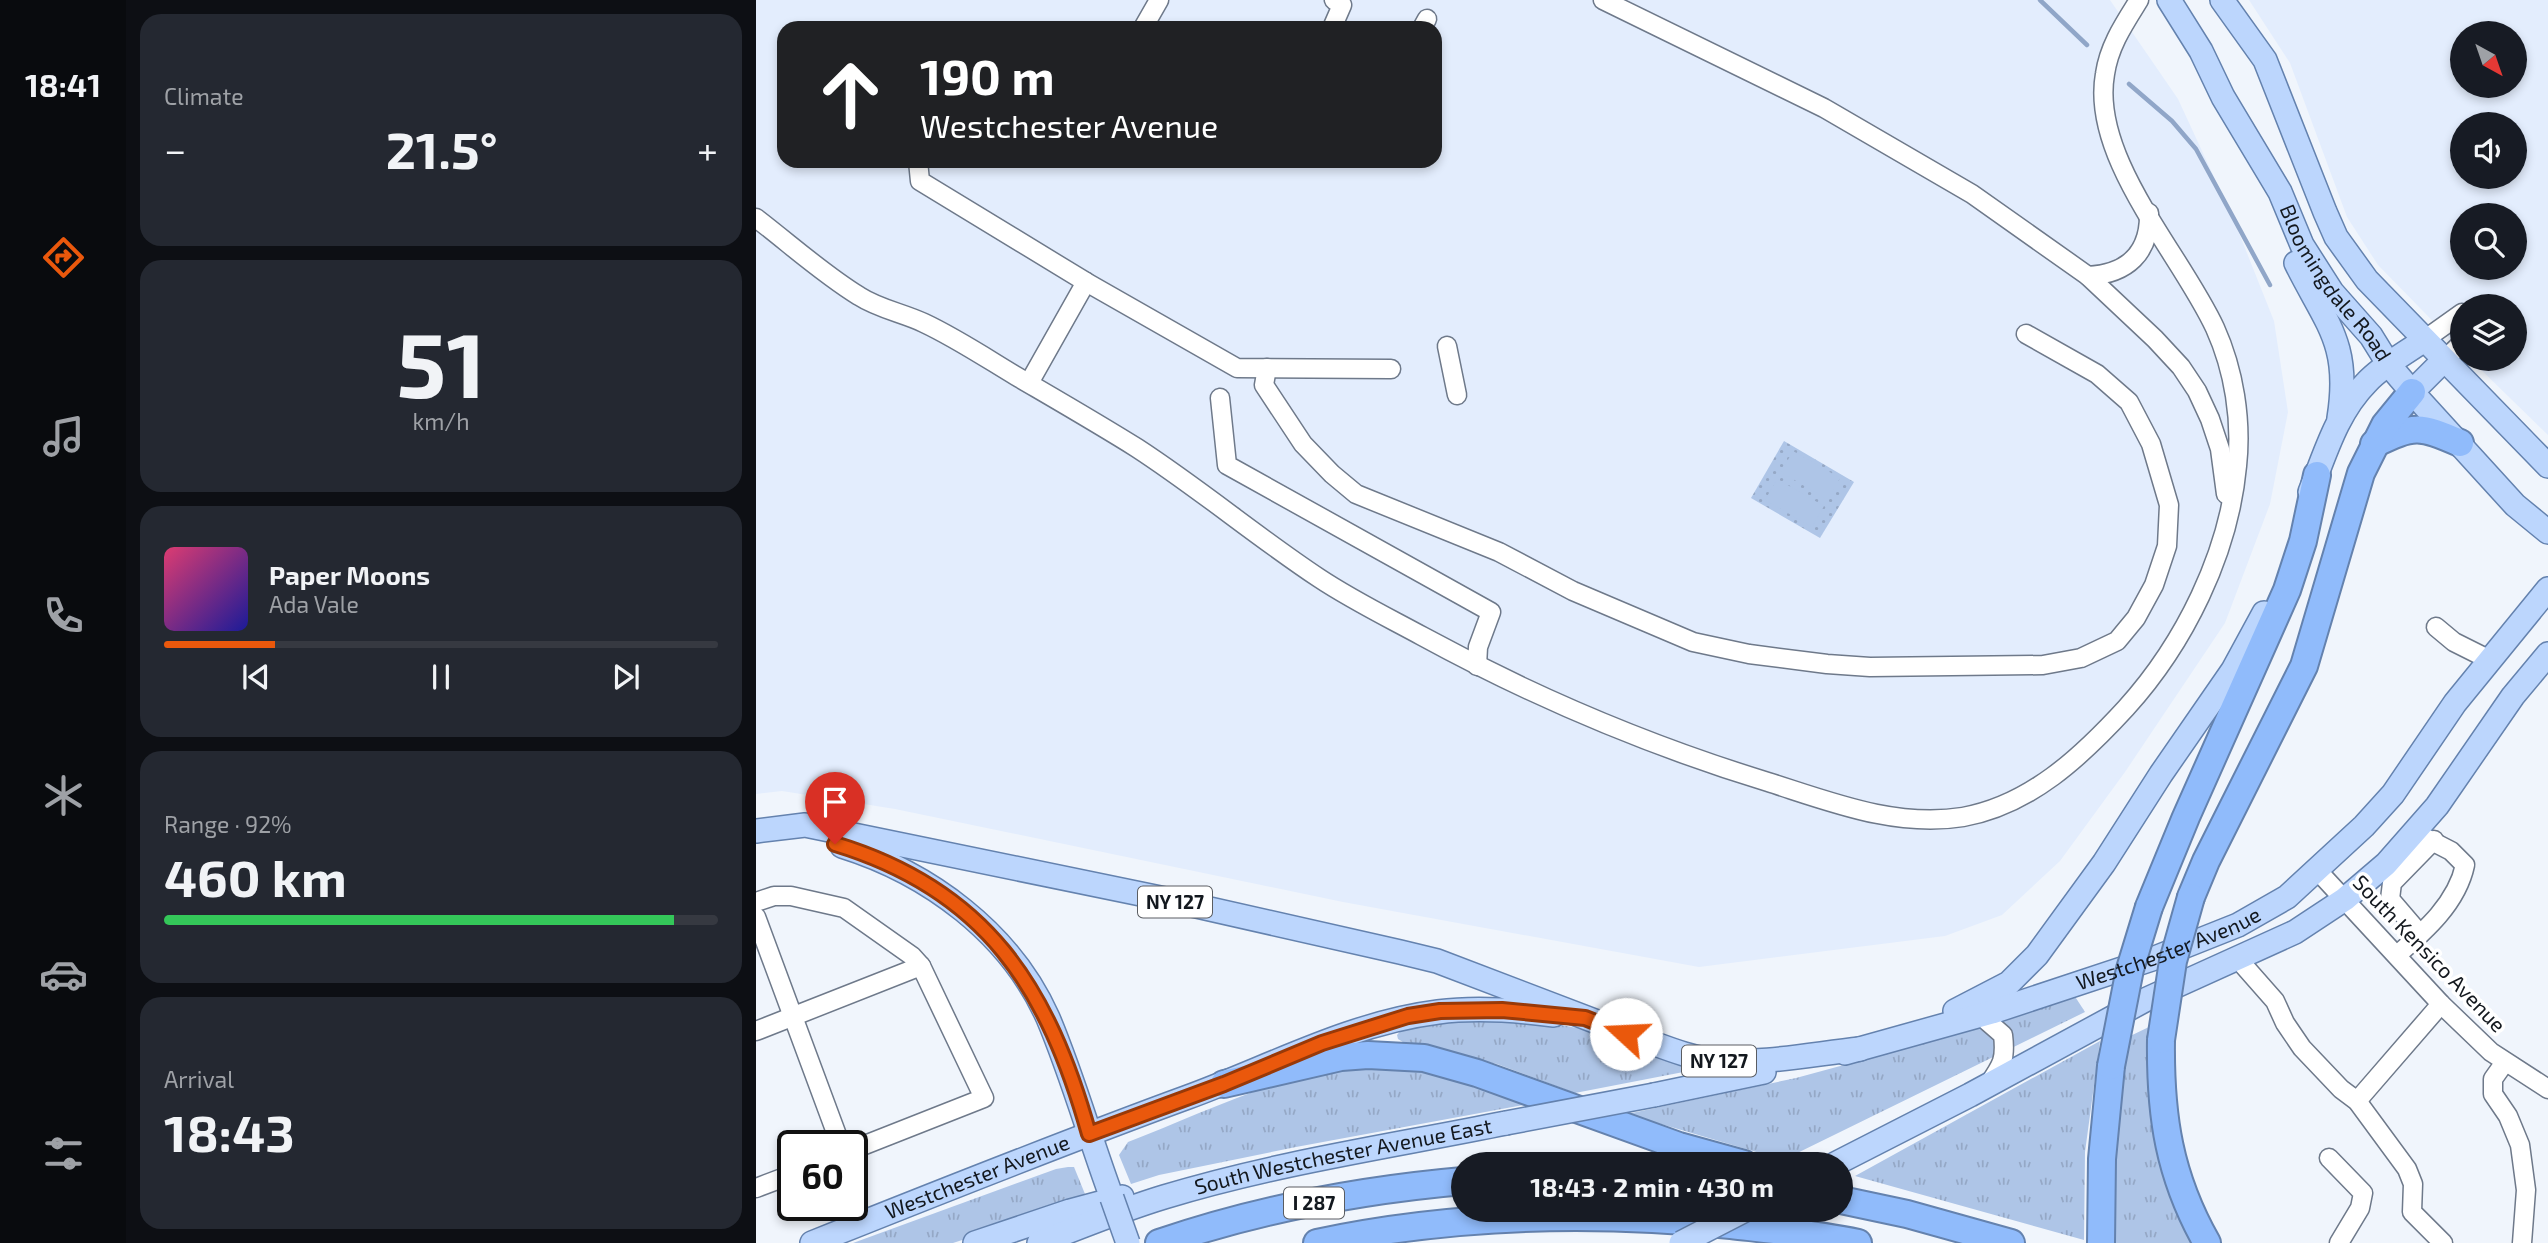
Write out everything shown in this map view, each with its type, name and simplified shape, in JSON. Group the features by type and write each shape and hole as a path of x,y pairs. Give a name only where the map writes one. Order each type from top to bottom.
{"highway":[{"path":"2207,1243 2179,1185 2165,1132 2160,1079 2161,1040 2173,961 2191,897 2206,861 2304,666 2352,500 2374,444 2385,425 2412,392"},
{"path":"2374,444 2403,430 2417,429 2432,430 2460,443"},
{"path":"2100,1232 2102,1158 2111,1066 2130,969 2149,907 2186,817 2287,590 2303,541 2317,475"},
{"path":"1224,1084 1341,1057 1368,1055 1424,1058 1477,1073 1701,1152"},
{"name":"I 287","path":"1159,1243 1220,1225 1330,1199 1451,1183"},
{"path":"1853,1196 2011,1243"},
{"path":"1853,1203 1907,1214"},
{"name":"I 287","path":"1317,1243 1462,1222"},
{"path":"1592,1222 1750,1243"},
{"name":"I 287","path":"1704,1222 1793,1231 1858,1243"}],"main road":[{"name":"Bloomingdale Road","path":"2169,0 2201,51 2223,97 2280,192 2302,245 2332,292 2371,336 2389,365 2412,392 2515,505 2548,532"},
{"name":"Bloomingdale Road","path":"2221,0 2265,60 2336,237 2367,281 2548,466"},
{"path":"2236,0 2265,60"},
{"path":"1871,1046 1979,1000 2009,983 2037,955 2104,863 2254,635 2335,429 2341,401 2342,371 2337,342 2266,200 2223,97"},
{"path":"2335,429 2365,383 2424,340"},
{"path":"2412,392 2444,360"},
{"name":"Westchester Avenue","path":"1654,1095 1871,1046 1980,1015 2155,958 2238,925 2287,897 2364,826 2393,794 2455,703 2548,589"},
{"name":"Westchester Avenue","path":"1853,1155 2146,1000 2295,932 2393,869 2424,836 2445,795 2513,696 2548,655"},
{"name":"NY 127","path":"756,832 805,825 1386,948 1437,961 1679,1053 1712,1060 1740,1062 1871,1046"},
{"name":"NY 127","path":"756,832 816,840 873,856 939,891 976,921 1019,970 1047,1016 1080,1102 1128,1243"},
{"name":"Westchester Avenue","path":"812,1243 1224,1084 1322,1043 1408,1016 1440,1011 1502,1010 1585,1018"},
{"name":"South Westchester Avenue East","path":"1039,1243 1163,1198 1263,1171 1654,1095"},
{"path":"975,1243 1070,1211 1157,1188 1263,1171"},
{"path":"1681,1243 1724,1222"}],"street":[{"path":"1147,21 1159,0"},
{"path":"1603,0 1835,114 1972,194 2088,276 2155,339 2181,367 2197,391 2220,449 2227,497 2225,525"},
{"path":"756,218 862,298 922,321 1029,383 1168,469 1322,580 1521,688 1630,734 1815,797 1891,817 1936,820 1967,816 2010,803 2054,777 2098,738 2134,699 2168,653 2187,621 2204,586 2225,525 2237,467 2238,418 2234,385 2224,349 2214,325 2112,147 2103,101 2104,78 2111,48 2139,0"},
{"path":"1334,21 1340,2"},
{"path":"919,168 920,181 1086,282 1237,368 1391,369"},
{"path":"2088,276 2120,269 2140,253 2149,228 2148,213"},
{"path":"1029,383 1086,282"},
{"path":"2424,340 2450,322"},
{"path":"1267,369 1264,385 1303,444 1356,494 1499,552 1573,591 1693,642 1749,654 1860,666 2043,665 2081,658 2117,641 2136,618 2154,585 2167,547 2169,505 2151,444 2129,402 2097,374 2025,334"},
{"path":"1447,346 1457,396"},
{"path":"2444,360 2450,354"},
{"path":"1220,398 1227,465 1491,612 1478,647 1477,666"},
{"path":"2437,627 2454,642 2490,660"},
{"path":"2397,955 2444,908 2461,884 2465,865 2451,851 2424,836"},
{"path":"2393,869 2390,899 2420,934"},
{"name":"South Kensico Avenue","path":"2317,870 2441,1004 2491,1052 2548,1088"},
{"path":"756,902 774,896 792,896 844,908 912,956 921,966 984,1098 868,1144"},
{"path":"756,917 835,1130"},
{"path":"2238,959 2275,1001 2302,1048 2341,1089 2357,1101 2407,1169 2413,1184 2412,1212 2443,1243"},
{"path":"756,1031 921,966"},
{"path":"2357,1101 2441,1004"},
{"path":"1980,1015 2003,1035 2005,1052 2002,1065 1989,1084"},
{"path":"2505,1062 2493,1079 2493,1094 2508,1116 2520,1146 2526,1190 2522,1243"},
{"path":"2329,1158 2363,1193 2360,1208 2339,1243"},
{"path":"756,1188 777,1180"}],"shaded area":[{"path":"756,0 2110,0 2178,99 2233,218 2274,321 2288,412 2270,504 2225,623 2125,772 2060,861 2002,915 1945,936 1699,967 1343,902 895,809 782,791 756,794"},
{"path":"2249,0 2548,0 2548,435 2482,371 2527,371 2527,294 2450,294 2450,339 2378,265 2347,217 2290,63"}],"green space":[{"path":"1784,441 1854,482 1820,538 1751,498"},
{"path":"1793,451 1840,478 1828,500 1781,472"},
{"path":"1777,479 1824,506 1812,527 1765,500"},
{"path":"2074,995 2085,1012 1799,1152 1756,1152 1627,1114 1796,1078 1969,1031"},
{"path":"1447,1018 1547,1022 1611,1035 1699,1069 1575,1093 1497,1064 1406,1044 1398,1039 1397,1035 1403,1028"},
{"path":"2151,1026 2151,1112 2170,1192 2192,1243 2113,1243 2114,1161 2126,1038"},
{"path":"2100,1041 2085,1152 2084,1240 1855,1176"},
{"path":"1381,1066 1457,1079 1529,1104 1296,1147 1159,1175 1131,1184 1119,1155 1128,1142 1261,1089 1316,1073 1348,1067"},
{"path":"1074,1167 1087,1199 953,1243 853,1243 1056,1169"}],"waterway":[{"path":"2040,0 2087,45"},
{"path":"2129,84 2172,121 2196,149 2270,285"}],"route":[{"path":"835,844 891,863 939,891 976,921 1001,948 1019,970 1047,1016 1080,1102 1089,1134 1224,1084 1322,1043 1408,1016 1440,1011 1502,1010 1585,1018 1626,1034"}]}
